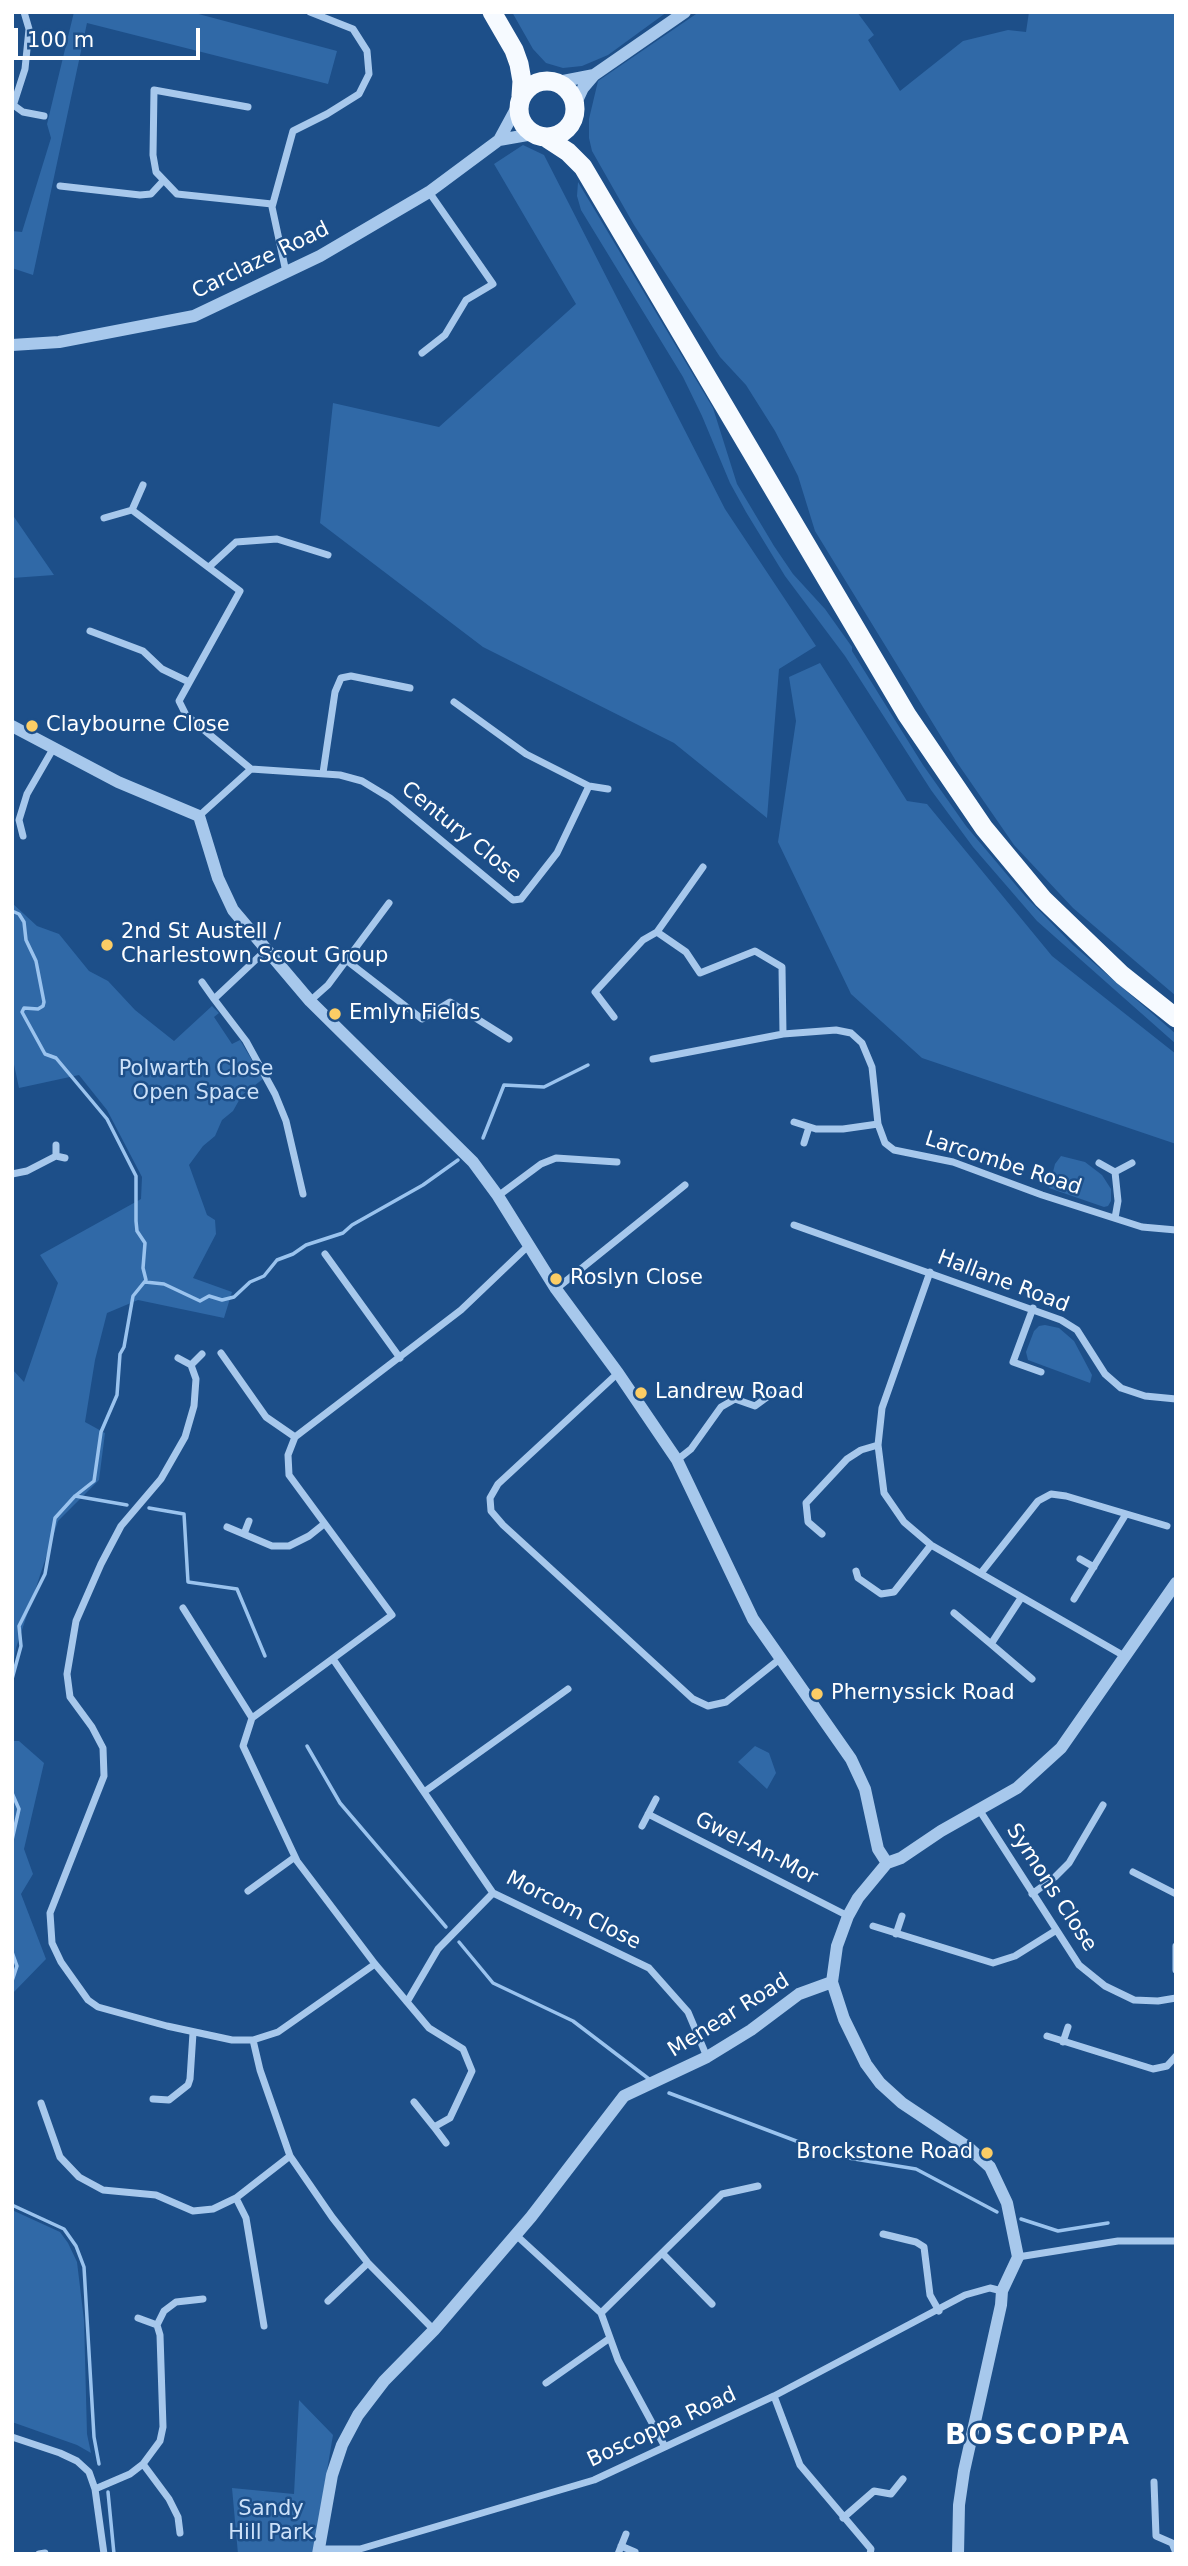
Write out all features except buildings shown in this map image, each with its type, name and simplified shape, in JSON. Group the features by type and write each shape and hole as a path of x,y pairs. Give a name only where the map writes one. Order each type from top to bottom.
{"highway":[{"path":"492,12 514,50 525,62 570,93 575,111 575,141 583,167 907,715 984,828 1043,899 1122,975 1176,1018"},
{"path":"514,50 522,80 522,124 568,152 583,167"},
{"path":"520,101 533,83 554,82"},
{"path":"539,136 563,132 575,111"}],"street":[{"path":"24,12 29,29 26,69 13,103 23,112 44,116"},
{"path":"286,272 272,204 293,131 359,94 369,74 367,51 353,29 310,12"},
{"path":"575,111 583,88 594,75 685,12"},
{"path":"554,82 594,75"},
{"path":"248,107 154,90 153,155 156,172 177,194 272,204"},
{"name":"Carclaze Road","path":"12,345 59,342 194,316 320,256 429,192 499,141 520,101"},
{"name":"Carclaze Road","path":"499,141 539,136"},
{"path":"60,186 140,195 151,194 163,181"},
{"path":"422,353 445,335 466,300 493,284 429,192"},
{"path":"132,510 143,485"},
{"path":"104,518 132,510"},
{"path":"132,510 240,592 179,701 186,715 251,769 199,816"},
{"path":"209,567 236,542 277,539 328,555"},
{"path":"90,631 143,651 162,669 189,682"},
{"path":"323,774 335,692 341,678 351,676 410,688"},
{"path":"454,702 526,754 589,786 608,789"},
{"path":"12,726 118,782 199,816"},
{"path":"23,836 19,820 27,794 54,749"},
{"name":"Century Close","path":"251,769 323,774 362,781 390,798 513,900 522,899 557,853 589,786"},
{"path":"199,816 218,878 233,910 310,1001 473,1162 498,1196 527,1247 677,1460 748,1609 851,1759 865,1788 878,1849 887,1863"},
{"path":"614,1017 595,992 643,940 657,932 703,867"},
{"path":"310,1001 328,985 388,903"},
{"path":"657,932 686,952 700,973 755,951 782,967 783,1034"},
{"path":"214,999 266,950"},
{"path":"346,960 422,1019 450,1002 509,1039"},
{"path":"202,982 246,1041 275,1094 286,1121 303,1194"},
{"name":"Larcombe Road","path":"653,1059 783,1034 836,1030 851,1033 862,1043 872,1067 878,1124 885,1143 894,1150 953,1162 1042,1195 1142,1227 1176,1230"},
{"path":"794,1122 809,1127 843,1129 878,1124"},
{"path":"804,1143 809,1127"},
{"path":"56,1145 56,1156"},
{"path":"12,1174 27,1171 56,1156 65,1158"},
{"path":"498,1196 541,1164 556,1157 617,1162"},
{"path":"1098,1163 1115,1172"},
{"path":"1115,1172 1132,1163"},
{"path":"1115,1172 1118,1200 1115,1218"},
{"path":"556,1289 685,1185"},
{"name":"Hallane Road","path":"794,1225 1062,1320 1077,1330 1105,1374 1121,1388 1145,1396 1176,1399"},
{"path":"434,2127 450,2118 472,2071 463,2049 429,2028 375,1964 295,1857 243,1746 252,1718 392,1615 289,1475 288,1455 295,1437 461,1310 527,1247"},
{"path":"325,1254 400,1358"},
{"path":"930,1272 882,1408 878,1445 884,1493 904,1522 931,1545 1126,1657"},
{"path":"1033,1308 1013,1362 1041,1372"},
{"path":"221,1353 266,1417 295,1437"},
{"path":"191,1366 202,1354"},
{"path":"178,1358 191,1366 196,1379 194,1406 185,1437 161,1479 121,1526 76,1620 67,1674 70,1696 103,1748 104,1776 50,1913 52,1943 61,1962 88,2000 110,2012 232,2040 253,2040 278,2032 375,1964"},
{"path":"618,1373 498,1484 490,1498 491,1511 693,1699 708,1706 726,1702 781,1658"},
{"path":"677,1460 691,1449 721,1407 735,1399 755,1406 770,1395"},
{"path":"822,1534 808,1522 806,1503 847,1459 861,1450 878,1445"},
{"path":"981,1573 1038,1501 1051,1494 1167,1526"},
{"path":"1074,1599 1126,1514"},
{"path":"244,1534 249,1521"},
{"path":"227,1527 272,1546 289,1546 309,1536 324,1524"},
{"path":"856,1571 858,1578 881,1594 894,1592 931,1545"},
{"path":"1080,1559 1094,1567"},
{"path":"958,2554 962,2482 1002,2291 1018,2257 1007,2203 990,2167 968,2147 902,2103 880,2083 866,2064 844,2019 832,1983 837,1946 858,1898 887,1863 901,1858 941,1831 1017,1788 1061,1748 1175,1587"},
{"path":"991,1644 1021,1598"},
{"path":"183,1608 252,1718"},
{"path":"954,1613 1032,1678"},
{"name":"Morcom Close","path":"333,1659 493,1893 649,1968 688,2012 706,2057"},
{"path":"424,1792 568,1689"},
{"path":"642,1826 656,1799"},
{"path":"1032,1894 1069,1863 1103,1805"},
{"name":"Symons Close","path":"980,1811 1079,1965 1105,1986 1134,2000 1158,2001 1176,1998"},
{"name":"Gwel-An-Mor","path":"648,1814 848,1916"},
{"path":"248,1891 295,1857"},
{"path":"1133,1872 1176,1894"},
{"path":"407,2002 438,1949 493,1893"},
{"path":"896,1934 902,1916"},
{"path":"873,1926 993,1963 1015,1956 1055,1931"},
{"path":"1176,1945 1176,1970"},
{"name":"Menear Road","path":"318,2551 332,2475 342,2445 358,2415 384,2381 434,2330 516,2235 624,2096 706,2057 751,2030 799,1994 832,1983"},
{"path":"1063,2042 1068,2027"},
{"path":"153,2099 169,2100 188,2085 193,2033"},
{"path":"1046,2036 1153,2069 1167,2066 1176,2056"},
{"path":"253,2040 260,2070 290,2155 332,2217 368,2263 434,2330"},
{"path":"414,2102 446,2143"},
{"path":"41,2103 60,2157 79,2177 103,2190 156,2195 193,2211 213,2209 236,2198 290,2155"},
{"path":"601,2313 722,2194 758,2186"},
{"path":"236,2198 246,2218 264,2326"},
{"path":"883,2234 916,2242 924,2247 930,2295 939,2311"},
{"path":"516,2235 601,2313 618,2360 664,2445"},
{"path":"1018,2257 1118,2241 1176,2241"},
{"path":"662,2253 712,2304"},
{"path":"328,2301 368,2263"},
{"name":"Boscoppa Road","path":"318,2551 360,2549 594,2480 664,2445 774,2396 980,2289 1002,2291"},
{"path":"95,2489 117,2480 143,2464 155,2451 163,2427 157,2325 164,2311 176,2302 203,2299"},
{"path":"138,2318 157,2325"},
{"path":"546,2383 610,2338"},
{"path":"774,2396 800,2465 871,2549 870,2554"},
{"path":"12,2437 60,2453 77,2461 89,2472 95,2489 104,2554"},
{"path":"143,2464 169,2498 178,2517 180,2533"},
{"path":"844,2518 874,2491 891,2494 903,2479"},
{"path":"1154,2482 1156,2536 1172,2543 1176,2553"},
{"path":"626,2534 619,2550 635,2552"},
{"path":"38,2554 46,2553"}],"green space":[{"path":"74,12 191,12 337,51 328,84 87,23 33,275 12,268 12,231 22,232 51,138 47,124"},
{"path":"512,12 667,12 608,55 582,66 563,68 546,63 533,49"},
{"path":"699,12 857,12 874,35 868,40 900,91 963,41 1008,30 1026,32 1029,12 1176,12 1176,996 1073,908 1014,845 956,761 815,531 798,476 775,431 746,385 720,357 634,225 592,151 589,119 598,81"},
{"path":"523,145 544,155 725,509 816,646 779,669 767,818 674,743 483,647 320,523 333,403 439,427 576,304 494,164"},
{"path":"578,182 713,408 737,484 793,574 825,609 852,647 923,765 966,826 1025,896 1073,945 1176,1034 1176,1044 1037,921 973,847 931,790 845,656 785,576 746,512 730,483 683,377 581,210 577,196"},
{"path":"12,514 54,575 12,578"},
{"path":"820,663 907,801 927,804 1052,956 1176,1054 1176,1144 922,1058 851,994 778,842 796,721 789,677"},
{"name":"Polwarth Close Open Space","path":"12,903 37,926 59,934 89,971 108,981 135,1010 174,1041 212,1006 219,1013 214,1017 232,1044 240,1040 263,1079 242,1095 233,1111 222,1120 215,1136 203,1146 189,1165 207,1215 215,1220 216,1234 193,1278 232,1292 224,1318 138,1300 107,1313 95,1360 85,1422 105,1433 99,1480 58,1521 16,1648 12,1672 12,1369 24,1382 58,1283 40,1255 141,1199 142,1177 107,1110 79,1075 19,1088 12,1055"},
{"path":"1061,1156 1085,1162 1102,1175 1111,1189 1108,1206 1104,1207 1049,1188 1055,1164"},
{"path":"1045,1325 1059,1328 1074,1341 1092,1375 1090,1383 1028,1360 1026,1352 1034,1331"},
{"path":"12,1741 19,1741 44,1763 24,1849 33,1874 21,1894 46,1959 12,1994"},
{"path":"755,1746 769,1753 776,1773 767,1789 738,1762"},
{"path":"12,2210 60,2232 77,2262 84,2320 87,2434 91,2453 77,2445 12,2422"},
{"name":"Sandy Hill Park","path":"299,2400 333,2435 313,2554 238,2554 232,2488 294,2494"}],"waterway":[{"path":"12,911 19,914 24,922 26,940 36,961 44,1002 38,1009 24,1008 22,1012 45,1054 56,1058 107,1119 136,1176 136,1221 137,1231 145,1243 143,1268 146,1280 133,1296 124,1347 120,1354 117,1395 101,1432 94,1481 75,1496 55,1518 45,1574 19,1626 21,1646 12,1679"},
{"path":"483,1138 504,1085 544,1087 588,1065"},
{"path":"145,1282 164,1284 200,1301 209,1296 222,1300 234,1297 250,1282 264,1276 277,1260 306,1245 343,1233 352,1225 423,1185 458,1160"},
{"path":"75,1496 127,1505"},
{"path":"149,1508 184,1514 188,1582 237,1589 265,1656"},
{"path":"307,1746 340,1803 446,1927"},
{"path":"12,1793 19,1809 12,1840"},
{"path":"459,1942 493,1983 573,2021 649,2079"},
{"path":"12,1952 17,1966 12,1981"},
{"path":"669,2093 836,2156 916,2169 997,2212"},
{"path":"12,2205 64,2229 76,2246 84,2267 94,2437 99,2464"},
{"path":"1021,2219 1058,2231 1108,2223"},
{"path":"108,2492 114,2554"}],"place":[{"name":"Claybourne Close","path":"32,726"},
{"name":"2nd St Austell / Charlestown Scout Group","path":"107,945"},
{"name":"Emlyn Fields","path":"335,1014"},
{"name":"Roslyn Close","path":"556,1279"},
{"name":"Landrew Road","path":"641,1393"},
{"name":"Phernyssick Road","path":"817,1694"},
{"name":"Brockstone Road","path":"987,2153"}],"district":[{"name":"BOSCOPPA","path":"1038,2437"}]}
